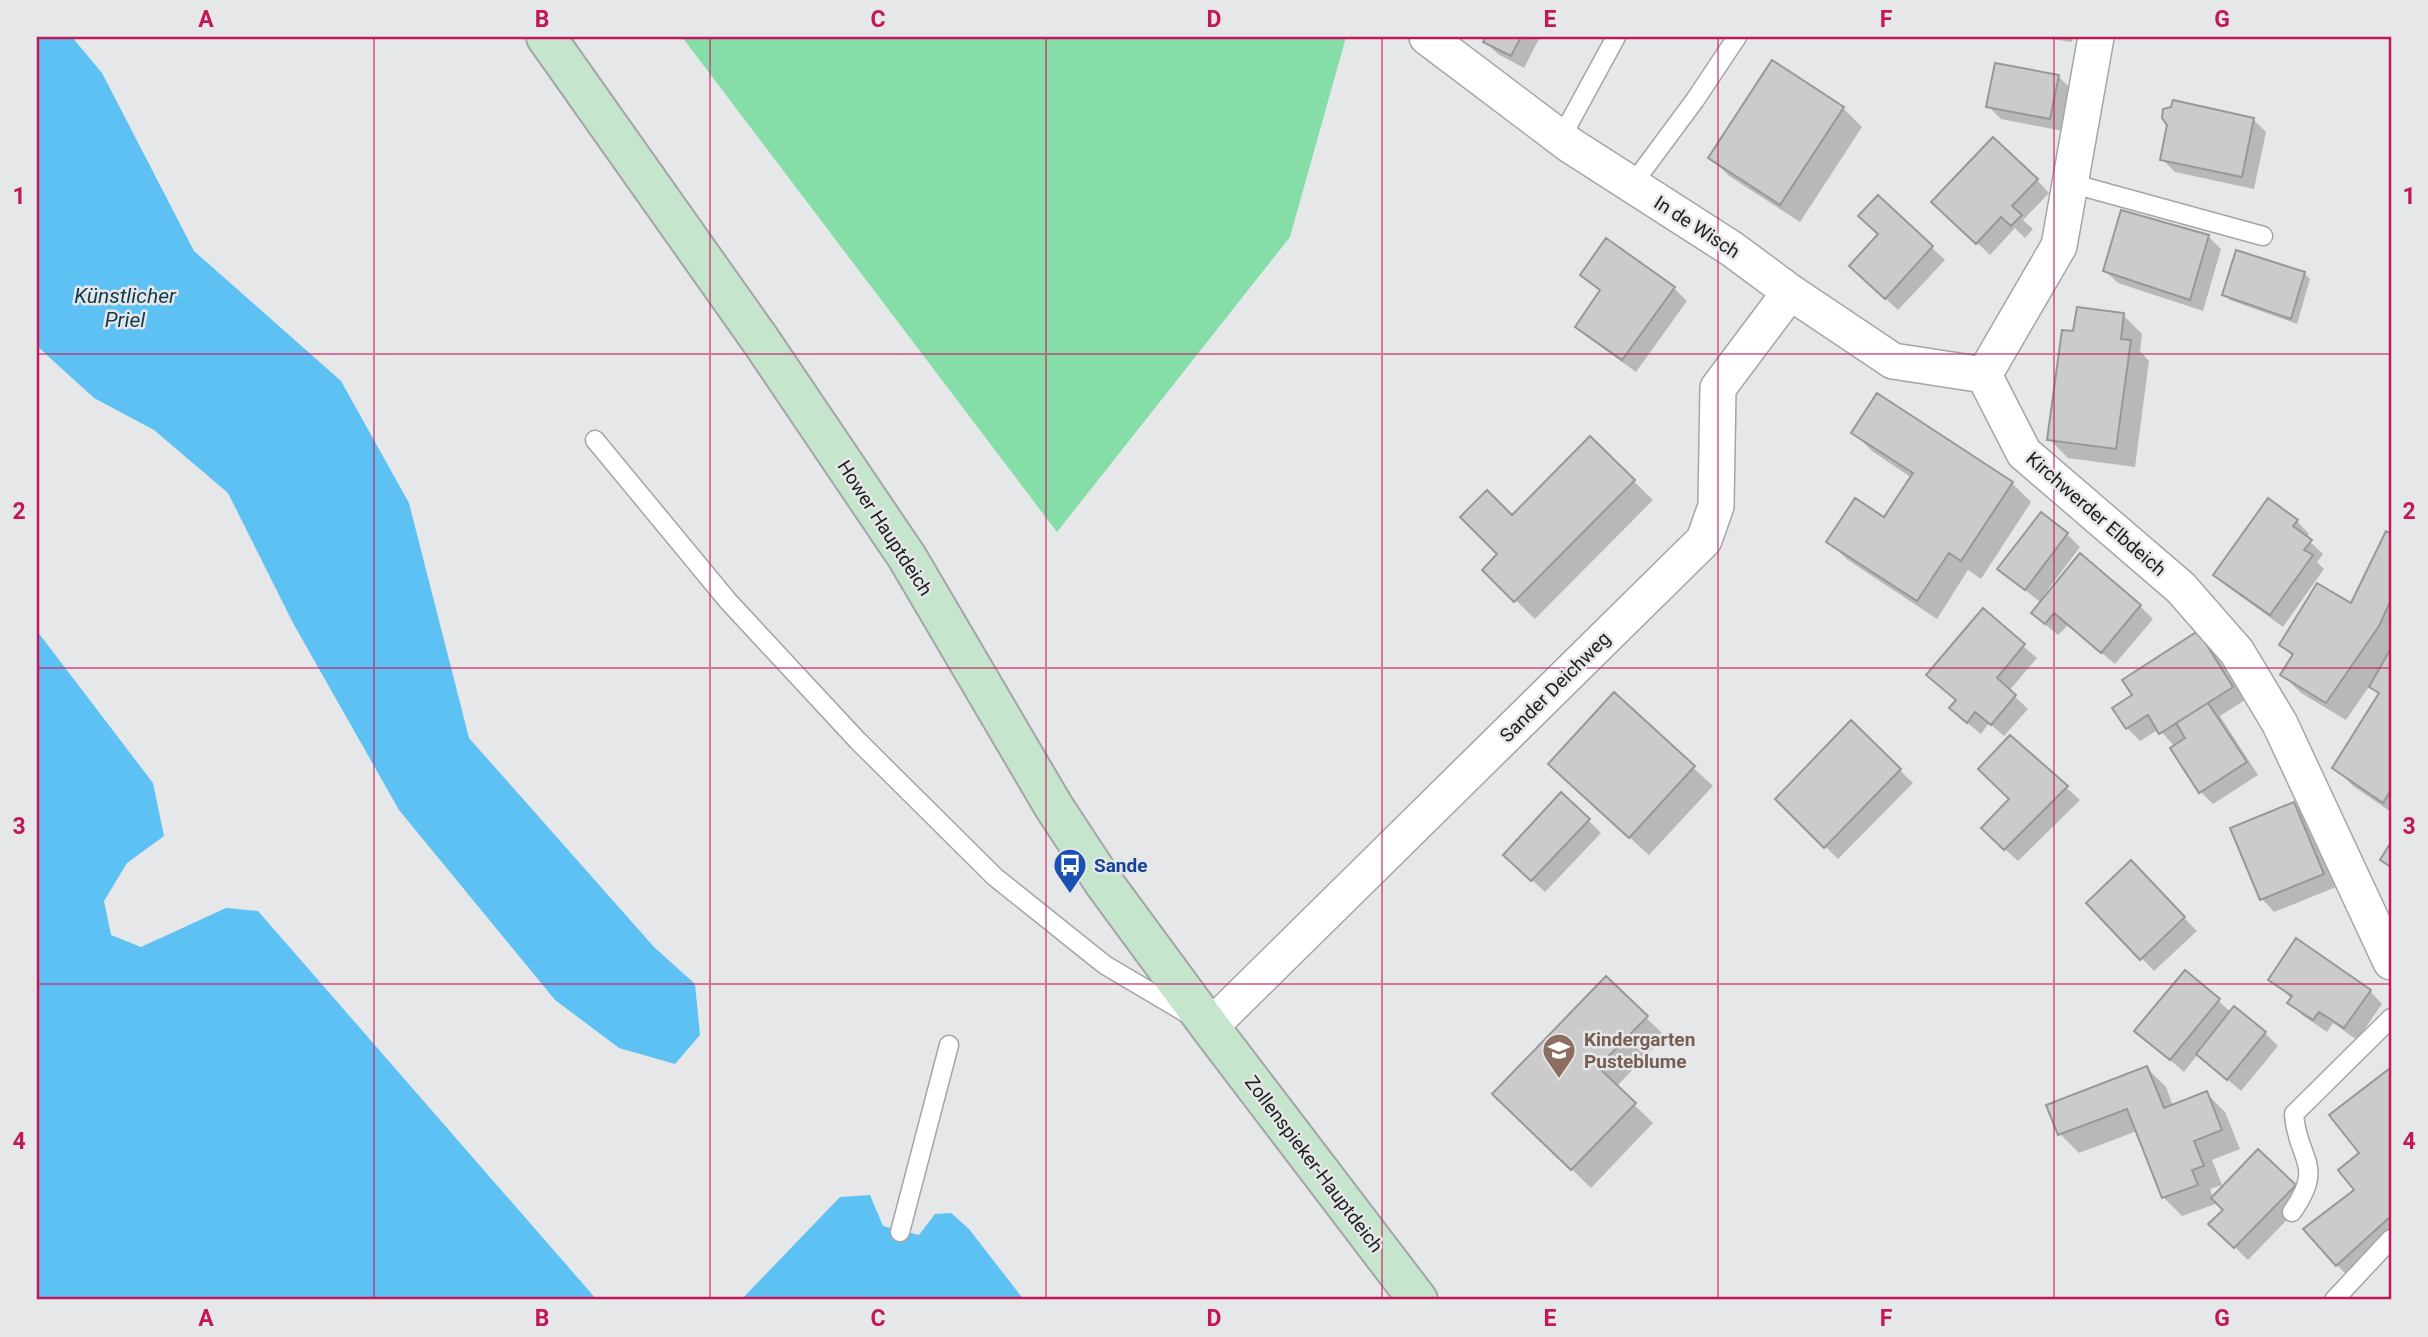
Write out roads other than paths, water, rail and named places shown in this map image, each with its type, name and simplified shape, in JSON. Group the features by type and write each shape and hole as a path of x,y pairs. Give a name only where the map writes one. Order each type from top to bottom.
{"street":[{"name":"Hower Hauptdeich","path":"546,37 761,341 907,557 1061,818 1104,883 1210,1027"},
{"path":"1984,375 2059,246 2096,37"},
{"name":"In de Wisch","path":"1447,43 1561,138 1732,249 1790,292 1894,361 1984,375"},
{"name":"Sander Deichweg","path":"1210,1027 1704,540 1716,506 1718,387 1790,292"},
{"name":"Kirchwerder Elbdeich","path":"1984,375 2024,453 2181,588 2237,652 2280,724 2391,962"},
{"name":"Zollenspieker-Hauptdeich","path":"1210,1027 1418,1300"}],"lane":[{"path":"1561,138 1616,37"},
{"path":"1632,185 1695,100 1737,37"},
{"path":"2070,183 2263,236"},
{"path":"595,440 728,601 859,741 995,877 1105,965 1210,1027"},
{"path":"2292,1213 2304,1195 2309,1169 2294,1114 2391,1018"},
{"path":"900,1232 949,1045"},
{"path":"2334,1300 2391,1239"}],"water":[{"name":"Künstlicher Priel","path":"37,37 72,37 102,73 194,251 341,381 409,503 469,738 654,947 695,984 700,1035 675,1064 619,1048 555,1000 399,810 293,623 228,493 154,430 94,398 37,346"},
{"path":"37,631 153,783 164,836 127,863 104,901 111,935 141,947 226,908 258,911 597,1300 37,1300"},
{"path":"870,1195 883,1226 919,1235 935,1214 951,1213 969,1229 1024,1300 741,1300 840,1197"}],"place":[{"name":"Sande","path":"1070,895"},
{"name":"Kindergarten Pusteblume","path":"1559,1080"}]}
